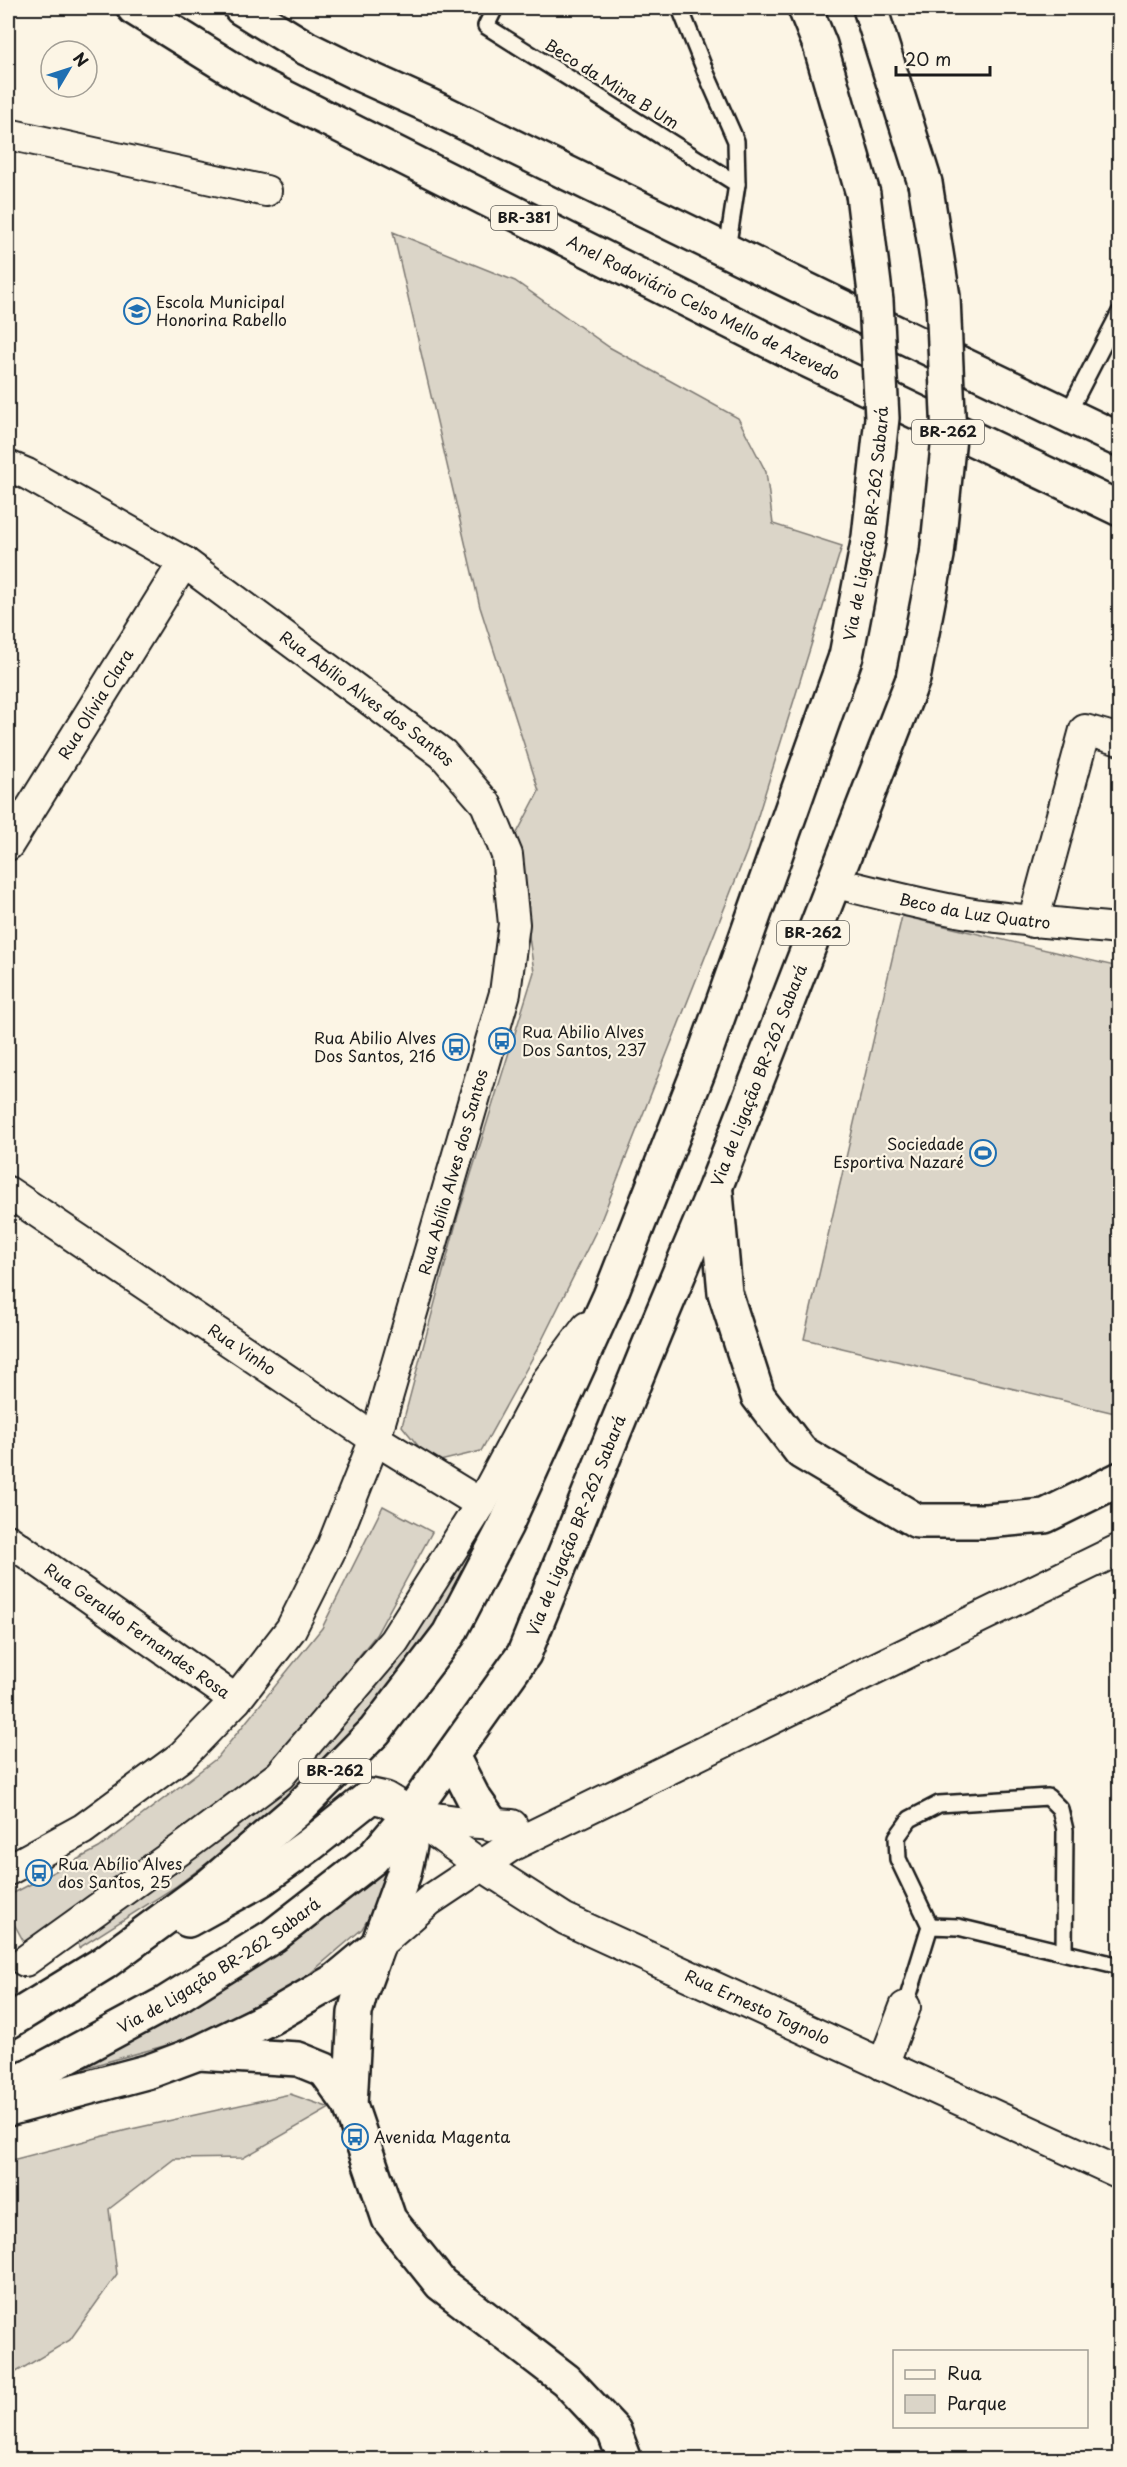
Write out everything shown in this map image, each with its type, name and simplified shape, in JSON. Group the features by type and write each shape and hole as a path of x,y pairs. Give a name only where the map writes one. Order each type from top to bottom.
{"main road":[{"name":"Anel Rodoviário Celso Mello de Azevedo","path":"134,8 248,79 789,351 1119,509"},
{"path":"242,8 306,48 836,304 1068,413 1119,440"},
{"name":"Via de Ligação BR-262 Sabará","path":"8,2022 104,1963 211,1884 296,1811 382,1722 448,1634 506,1526 610,1296 699,1070 846,656 869,537 882,418 876,301 863,194 820,45 805,8"},
{"name":"Via de Ligação BR-262 Sabará","path":"8,2088 166,2003 273,1936 372,1859 410,1814 524,1654 655,1331 716,1188 832,882 913,679 937,555 949,437 943,297 925,183 870,8"},
{"path":"716,1188 725,1293 743,1350 758,1396 801,1452 916,1521 986,1521 1045,1516 1119,1479"},
{"path":"452,1756 472,1797 492,1824"},
{"path":"104,1963 239,1894 311,1844 371,1796 385,1799 410,1814 410,1846 404,1874 355,2013 350,2105"},
{"path":"8,2109 150,2071 198,2053 270,2019 336,1980 378,1945"},
{"path":"198,2053 298,2060 326,2070 350,2105 389,2219 441,2284 566,2380 614,2431 625,2460"}],"street":[{"path":"8,134 266,191"},
{"name":"Rua Abílio Alves dos Santos","path":"8,466 27,474 184,562 443,754 486,804 507,855 514,924 505,993 375,1439 332,1547 291,1629 236,1700 173,1763 83,1829 8,1870"},
{"name":"Rua Olívia Clara","path":"8,845 184,562"},
{"path":"1033,922 1084,730 1119,740"},
{"name":"Beco da Luz Quatro","path":"832,882 923,904 1033,922 1119,929"},
{"name":"Rua Vinho","path":"8,1191 375,1439 481,1504"},
{"name":"Via de Ligação BR-262 Sabará","path":"16,1956 188,1844 280,1775 394,1641 481,1504 547,1381 610,1296"},
{"name":"Rua Geraldo Fernandes Rosa","path":"8,1540 236,1700"},
{"path":"378,1945 430,1900 511,1846 1119,1549"},
{"path":"410,1814 492,1824 554,1826"},
{"name":"Rua Ernesto Tognolo","path":"410,1814 481,1865 566,1919 1119,2173"},
{"path":"16,1956 64,1989"},
{"path":"884,2065 905,2007"}],"lane":[{"name":"Beco da Mina B Um","path":"495,8 486,26 737,184"},
{"path":"680,8 736,141 737,184 728,250"},
{"path":"1068,413 1119,312"},
{"path":"905,2007 930,1926 898,1859 897,1837 910,1819 939,1804 1048,1797 1060,1809 1065,1830 1064,1952"},
{"path":"930,1926 958,1927 1119,1966"}],"green space":[{"path":"393,232 515,281 609,347 738,418 766,472 773,524 842,546 747,851 600,1223 539,1346 481,1451 432,1463 402,1426 458,1216 534,972 515,837 539,791 480,607"},
{"name":"Sociedade Esportiva Nazaré","path":"902,916 1119,967 1119,1414 804,1339"},
{"path":"383,1506 432,1532 376,1635 270,1766 98,1896 24,1942 8,1913 8,1896 99,1848 217,1758 322,1628"},
{"path":"490,1510 469,1564 418,1657 349,1737 265,1820 175,1887 79,1948 78,1939 259,1808"},
{"path":"394,1848 398,1869 362,1929 300,1982 189,2039 37,2081"},
{"path":"290,2094 330,2108 243,2158 174,2159 109,2209 117,2274 70,2340 8,2377 8,2161 127,2130"}],"place":[{"name":"Escola Municipal Honorina Rabello","path":"137,311"},
{"name":"Rua Abilio Alves Dos Santos, 237","path":"502,1041"},
{"name":"Rua Abilio Alves Dos Santos, 216","path":"456,1047"},
{"name":"Sociedade Esportiva Nazaré","path":"983,1153"},
{"name":"Rua Abílio Alves dos Santos, 25","path":"39,1873"},
{"name":"Avenida Magenta","path":"355,2137"}]}
